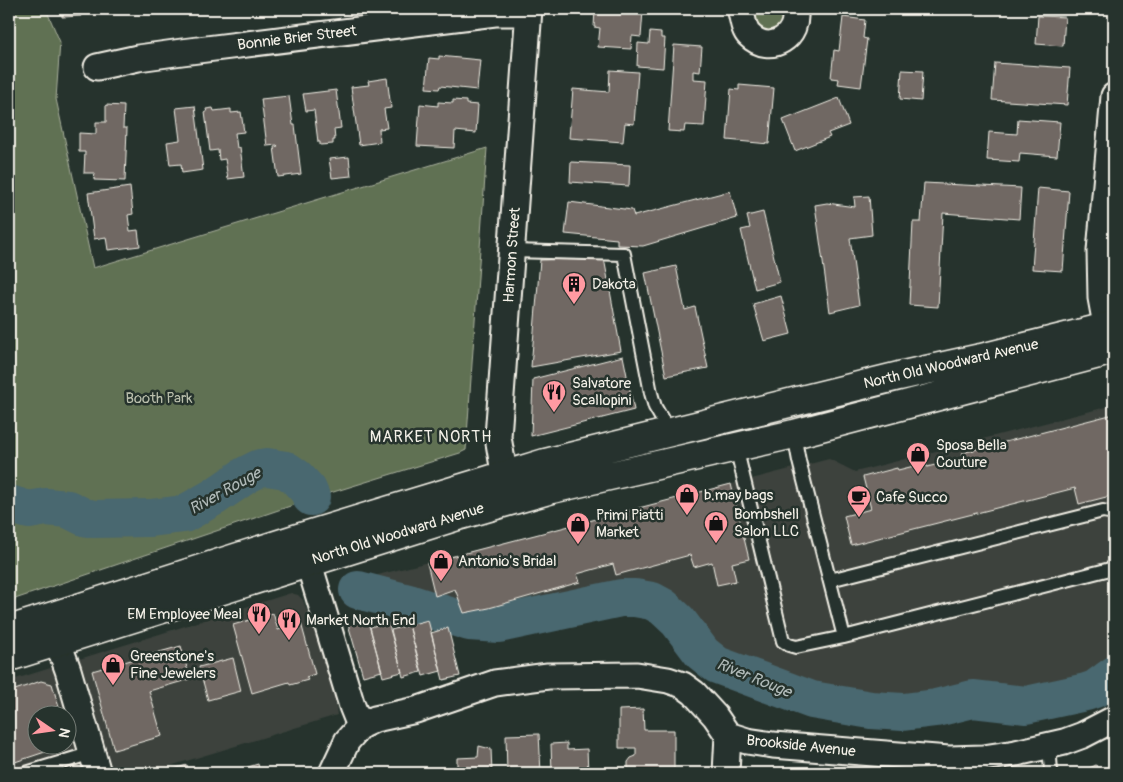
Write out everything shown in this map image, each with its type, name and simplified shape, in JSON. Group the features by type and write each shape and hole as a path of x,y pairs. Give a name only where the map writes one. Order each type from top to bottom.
{"street":[{"path":"740,9 744,27 749,35 762,43 771,44 786,38 795,19 794,9"},
{"name":"Bonnie Brier Street","path":"97,67 138,58 182,52 495,13 528,11"},
{"name":"Harmon Street","path":"509,501 503,475 498,437 528,11"},
{"path":"1111,338 1100,289 1100,251 1114,96"},
{"name":"North Old Woodward Avenue","path":"9,656 53,629 304,550 503,475 890,378 981,358 1111,338"},
{"name":"North Old Woodward Avenue","path":"304,550 552,489 794,434 1111,338"},
{"path":"788,404 794,434"},
{"path":"304,550 352,706 360,726 347,740 332,773"},
{"path":"53,629 68,670 95,763"},
{"name":"North Old Woodward Avenue","path":"9,630 53,629"},
{"name":"Brookside Avenue","path":"360,726 375,719 416,710 487,686 513,680 548,676 637,675 661,678 683,685 704,703 728,736 747,742 774,745 948,760 991,756 1049,746 1083,735 1114,719"},
{"path":"726,773 728,736"}],"lane":[{"path":"512,251 624,254 651,393 655,407 670,433"},
{"path":"794,434 799,461 844,637"},
{"path":"736,447 783,641 789,645 796,647 844,637 1114,568"},
{"path":"830,580 1103,511 1114,514"},
{"path":"1049,746 1052,771"},
{"path":"26,773 95,763"}],"shaded area":[{"path":"1114,405 1114,675 1095,689 1086,692 1026,705 974,699 936,708 903,712 833,704 812,700 717,665 702,653 678,621 663,607 652,601 635,598 469,622 366,578 829,459 855,472"},
{"path":"291,593 298,595 303,600 329,672 334,690 337,715 147,773 9,773 9,681"}],"green space":[{"name":"Booth Park","path":"9,9 46,9 60,42 56,99 93,268 487,148 466,450 317,497 9,601"},
{"path":"757,9 782,9 784,14 780,27 777,30 770,31 759,26 755,20"}],"building":[{"path":"62,9 80,9 81,16 62,17"},
{"path":"595,9 643,11 641,37 632,36 631,49 598,47 600,28 594,27"},
{"path":"1038,16 1065,17 1063,46 1036,44"},
{"path":"843,17 865,20 863,38 867,39 861,87 838,84 839,79 831,78 834,50 839,51"},
{"path":"650,32 661,33 661,38 665,38 663,68 637,66 638,43 649,44"},
{"path":"674,45 702,47 700,72 693,71 693,79 707,80 704,126 685,125 684,132 668,131"},
{"path":"439,56 480,60 477,90 440,86 439,89 426,88 429,58 439,59"},
{"path":"995,63 1070,68 1067,105 992,100"},
{"path":"610,70 638,72 634,124 625,123 623,142 569,138 573,89 609,92"},
{"path":"902,70 923,71 921,101 900,99"},
{"path":"387,78 391,108 384,109 387,128 379,129 380,142 359,145 351,87 369,85 368,81"},
{"path":"739,85 774,88 769,144 727,140 731,89 739,90"},
{"path":"336,90 341,128 334,129 335,140 333,140 333,144 320,145 314,110 306,111 303,94"},
{"path":"289,96 293,125 295,125 301,174 278,177 274,147 278,146 267,146 261,99"},
{"path":"839,98 849,125 828,133 830,137 795,151 783,120"},
{"path":"453,100 466,101 466,104 478,105 476,133 455,131 454,148 417,146 420,104 438,106 438,102 453,103"},
{"path":"106,105 124,106 123,128 127,128 125,181 94,180 95,173 84,173 85,152 79,152 79,133 96,134 96,122 106,122"},
{"path":"195,106 203,170 182,173 181,164 170,165 167,142 180,140 176,108"},
{"path":"213,108 214,111 231,109 231,113 241,112 244,132 235,133 237,148 240,147 244,177 228,179 225,159 219,160 218,150 210,151 205,112 207,112 206,109"},
{"path":"1018,119 1060,122 1057,156 1020,153 1019,162 987,160 989,132 1017,134"},
{"path":"349,157 351,176 332,178 329,159"},
{"path":"571,162 630,165 629,186 570,182"},
{"path":"924,183 1021,188 1019,219 943,213 938,307 909,305 913,222 921,222"},
{"path":"130,187 133,214 128,215 130,231 138,230 140,246 108,250 106,237 94,239 88,193"},
{"path":"1038,188 1069,191 1063,271 1032,269"},
{"path":"730,191 737,218 643,246 617,245 617,239 565,234 569,202 632,210 634,216"},
{"path":"869,196 872,235 850,238 859,305 830,312 815,205 827,203 855,207 854,197"},
{"path":"763,212 780,282 755,289 741,230 750,228 747,216"},
{"name":"Dakota","path":"604,258 621,351 531,367 540,260"},
{"path":"676,266 685,310 695,307 708,368 666,376 645,273"},
{"path":"781,296 791,334 764,341 753,304"},
{"path":"623,356 634,410 531,436 533,379"},
{"path":"1114,414 1114,495 1079,504 1075,488 851,545 844,516 871,509 863,477 897,468 898,470 926,463 927,467 964,458 962,453"},
{"path":"731,484 749,559 732,563 736,581 717,585 712,562 694,567 690,555 616,575 613,564 577,574 580,582 489,608 464,613 455,589 435,596 427,563"},
{"path":"273,613 278,630 301,623 315,674 306,677 308,680 290,685 289,682 252,693 233,625"},
{"path":"367,618 382,671 363,676 348,624"},
{"path":"428,620 441,671 423,676 409,625"},
{"path":"388,622 402,672 383,677 370,627"},
{"path":"409,625 421,672 403,677 391,630"},
{"path":"448,628 460,676 443,680 431,633"},
{"path":"181,646 190,679 149,691 162,736 114,750 92,671"},
{"path":"233,658 241,691 208,700 199,667"},
{"path":"41,681 52,684 58,704 28,704 28,754 39,754 9,764 9,692"},
{"path":"643,709 644,730 674,730 674,773 635,773 628,768 628,762 636,756 636,748 619,748 619,710"},
{"path":"539,734 541,773 507,773 506,735"},
{"path":"567,743 567,750 587,749 588,773 552,773 551,744"},
{"path":"479,746 491,749 492,773 457,773 457,758 478,757"},
{"path":"258,764 260,773 228,773"},
{"path":"187,765 189,773 159,773"},
{"path":"1096,765 1100,773 1079,773"},
{"path":"446,770 446,773 401,773 401,771"}],"waterway":[{"name":"River Rouge","path":"9,504 29,510 46,507 68,509 84,517 94,519 150,518 184,514 214,497 246,475 260,468 267,467 286,470 296,477 308,490 311,497"},
{"name":"River Rouge","path":"358,590 412,604 469,622 499,624 621,598 652,601 663,607 678,621 702,653 717,665 812,700 871,710 903,712 936,708 973,699 1026,705 1095,689 1114,675"}],"place":[{"name":"Dakota","path":"574,305"},
{"name":"Salvatore Scallopini","path":"554,413"},
{"name":"Sposa Bella Couture","path":"918,475"},
{"name":"b.may bags","path":"687,516"},
{"name":"Cafe Succo","path":"859,518"},
{"name":"Bombshell Salon LLC","path":"716,544"},
{"name":"Primi Piatti Market","path":"578,545"},
{"name":"Antonio's Bridal","path":"441,582"},
{"name":"EM Employee Meal","path":"259,635"},
{"name":"Market North End","path":"289,641"},
{"name":"Greenstone's Fine Jewelers","path":"113,686"}],"district":[{"name":"MARKET NORTH","path":"431,437"}]}
